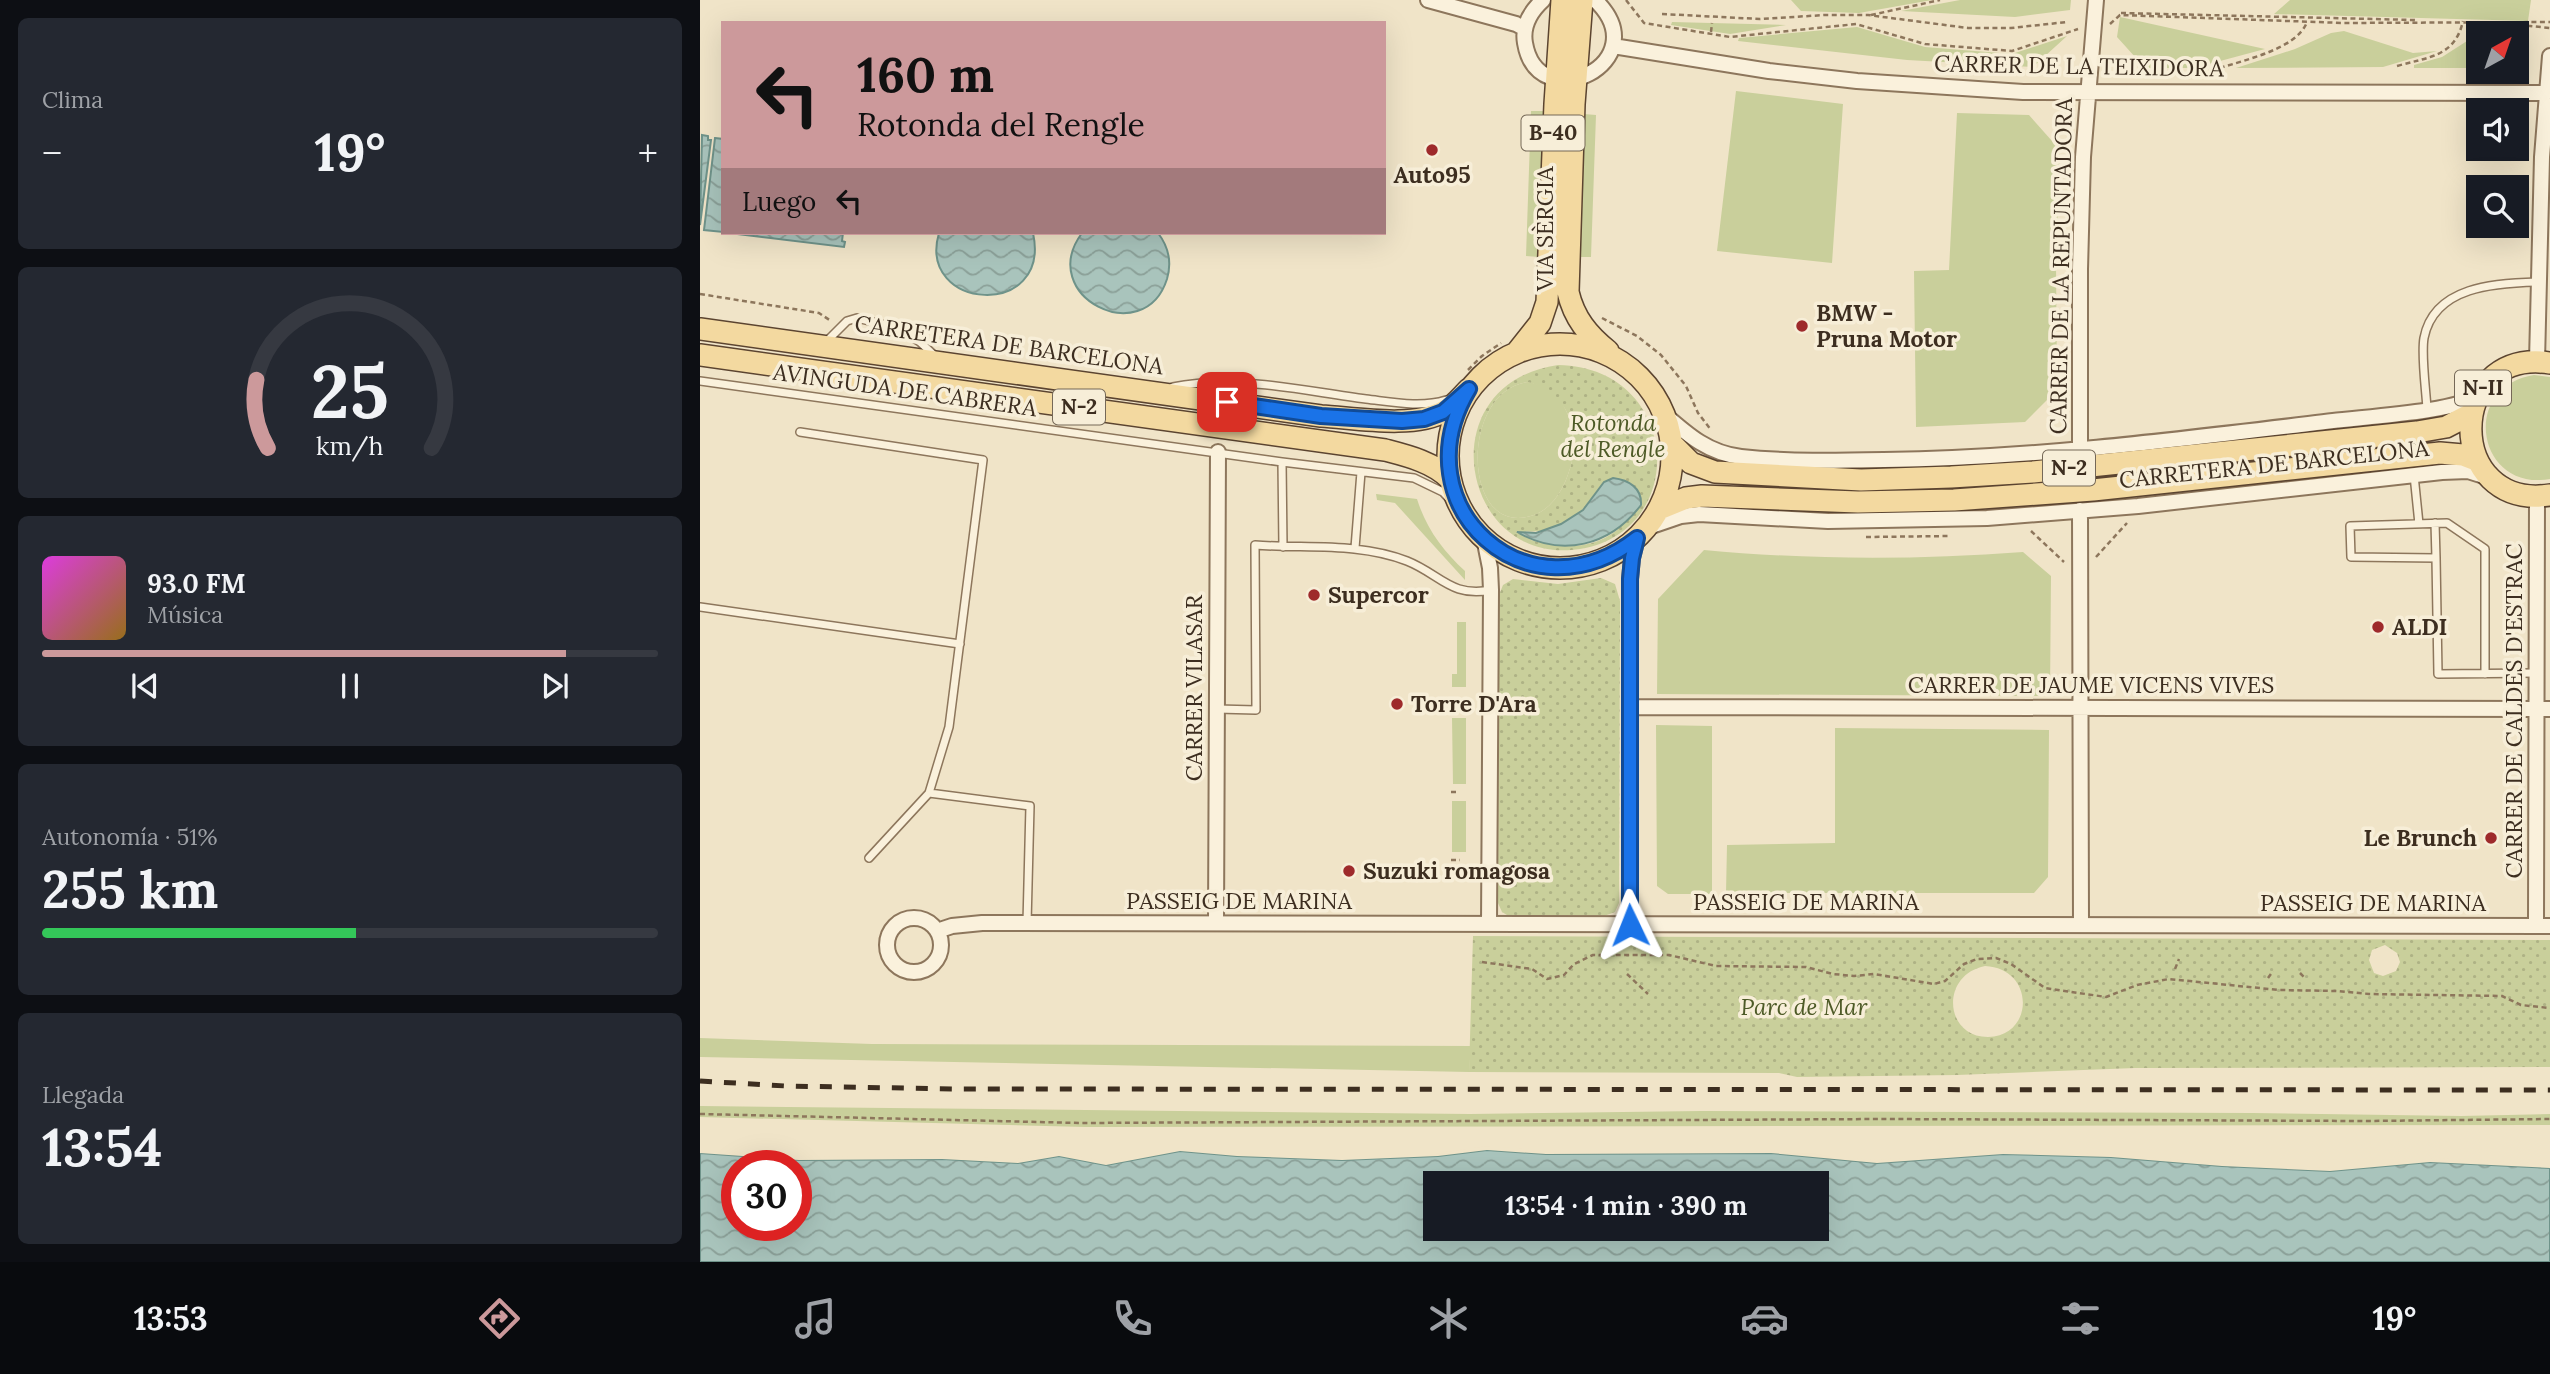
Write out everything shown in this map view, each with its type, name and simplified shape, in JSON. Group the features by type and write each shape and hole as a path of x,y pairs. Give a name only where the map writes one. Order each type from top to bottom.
{"main road":[{"name":"VIA SÈRGIA","path":"1562,0 1566,79 1568,292 1580,323 1618,360"},
{"name":"VIA SÈRGIA","path":"1517,352 1540,323 1547,302 1566,79 1582,0"},
{"name":"CARRETERA DE BARCELONA","path":"700,329 1321,416 1402,421 1424,419 1443,412 1469,389"},
{"name":"N-2","path":"1551,344 1586,346 1618,360 1637,374 1653,393 1664,414 1672,443 1669,484 1659,509 1642,533 1622,550 1597,561 1570,568 1551,568 1515,558 1484,538 1465,516 1450,480 1448,461 1452,423 1469,389 1499,361 1517,352 1551,344"},
{"name":"N-2","path":"700,355 1385,450 1441,470 1450,480"},
{"name":"N-II","path":"2543,362 2509,367 2486,384 2474,404 2470,438 2476,460 2490,478 2507,490 2527,496 2544,496"},
{"name":"N-2","path":"1672,443 1691,463 1716,472 1861,480 1951,478 2409,433 2446,427 2474,404"},
{"name":"N-2","path":"1659,509 1686,498 1702,496 1858,502 1954,500 2093,490 2440,453 2463,455 2476,460"}],"street":[{"path":"1429,0 1462,4 1525,29"},
{"path":"1543,0 1534,8 1525,29 1525,42 1535,65 1545,73 1566,79 1586,77 1603,65 1613,46 1611,20 1595,0"},
{"name":"CARRER DE LA REPUNTADORA","path":"2080,449 2080,269 2088,93 2096,0"},
{"name":"CARRER DE LA TEIXIDORA","path":"1613,46 1769,71 1857,81 2023,92 2546,93"},
{"path":"2543,362 2537,282 2550,56"},
{"name":"CARRETERA DE BARCELONA","path":"1664,414 1688,436 1708,449 1740,457 1950,459 2080,449 2427,409 2471,401 2474,404"},
{"name":"CARRER VILASAR","path":"1216,923 1219,453"},
{"name":"CARRETERA DE BARCELONA","path":"1642,533 1681,516 1699,514 1828,521 1987,518 2458,471 2490,478"},
{"name":"CARRER DE CALDES D'ESTRAC","path":"2543,926 2544,709 2538,673 2544,496"},
{"path":"2080,510 2081,925"},
{"path":"1630,925 1630,579 1632,558 1642,533"},
{"path":"1484,538 1491,590 1489,924"},
{"name":"CARRER DE JAUME VICENS VIVES","path":"1631,706 2544,709"},
{"name":"PASSEIG DE MARINA","path":"937,931 965,924 1216,923 2543,926"}],"lane":[{"path":"2427,409 2424,338 2438,312 2456,296 2480,286 2506,282 2537,282"},
{"path":"823,345 840,326 857,318 898,328 920,342 941,362"},
{"name":"AVINGUDA DE CABRERA","path":"700,381 1414,478 1443,492 1465,516"},
{"path":"800,432 983,460 949,727 929,793 869,858"},
{"path":"1282,462 1283,547"},
{"path":"1354,548 1361,472"},
{"path":"2414,475 2419,524"},
{"path":"2435,523 2438,674 2538,673"},
{"path":"2436,558 2351,557 2350,526 2447,523 2485,549 2485,674"},
{"path":"1217,709 1256,710 1255,545 1354,548 1408,562 1448,585 1473,594 1491,590"},
{"path":"700,607 960,644"},
{"path":"929,793 1030,806 1027,924"}],"path":[{"path":"1868,15 1940,0"},
{"path":"2121,13 2531,24 2550,28"},
{"path":"1662,14 1760,19 1868,15 1968,28 2011,28 2067,22"},
{"path":"2220,68 2273,50 2294,39 2305,27 2308,17"},
{"path":"2397,66 2438,55 2453,46 2460,36 2463,22"},
{"path":"1711,32 1712,23"},
{"path":"700,293 819,313 840,326"},
{"path":"1598,314 1661,355 1686,386 1703,420 1718,435"},
{"path":"2031,531 2064,560 2065,576 2097,576 2096,556 2129,521"},
{"path":"1863,537 1961,535"},
{"path":"1450,702 1458,702"},
{"path":"1451,792 1459,792"},
{"path":"1451,860 1460,860"},
{"path":"1482,962 1532,968 1547,979 1564,975 1574,964 1593,955 1669,955 1716,966 1806,967 1833,974 1874,974 1934,984 1945,981 1964,964 1977,959 1996,958 2011,964 2045,988 2106,997 2137,985 2169,979 2279,990 2502,996 2521,1005 2550,1008"},
{"path":"2175,969 2179,959"},
{"path":"2268,978 2273,971"},
{"path":"2300,973 2306,979"},
{"path":"1627,974 1648,994"},
{"path":"700,1114 1082,1123 2550,1119"}],"green space":[{"path":"1791,0 1932,0 1859,13 1801,11"},
{"path":"1960,0 2071,0 2070,10 2015,17 1901,11"},
{"path":"2290,0 2531,0 2528,21 2274,14"},
{"path":"2120,17 2265,49 2194,68 2145,68 2117,37"},
{"path":"1672,22 1786,25 1730,34 1671,25"},
{"path":"1857,27 1925,47 2012,54 2067,36 2033,67 1907,60 1738,41 1739,38"},
{"path":"2344,31 2413,53 2437,51 2383,67 2236,68 2295,49 2331,33"},
{"path":"2466,42 2466,68 2414,68 2414,65 2442,57"},
{"path":"1736,91 1843,104 1832,263 1717,251"},
{"path":"1531,111 1544,111 1539,257 1526,256"},
{"path":"1957,113 2029,115 2060,150 2056,264 2057,390 2025,422 1916,427 1914,271 1949,270"},
{"path":"1584,114 1596,115 1591,257 1579,257"},
{"name":"Rotonda del Rengle","path":"1558,365 1599,373 1629,392 1648,419 1657,451 1654,483 1641,513 1616,536 1580,549 1539,547 1508,531 1486,504 1475,471 1476,437 1489,404 1516,379","holes":["1528,382 1551,393 1560,402 1571,422 1574,447 1564,485 1549,506 1534,515 1510,517 1493,506 1482,487 1478,462 1480,435 1489,410 1505,391","1613,478 1632,484 1641,498 1617,530 1597,541 1575,546 1531,540 1525,531 1548,529 1570,520 1603,484"]},
{"path":"2534,375 2550,377 2550,479 2525,479 2506,470 2493,455 2486,436 2487,417 2495,398 2510,383"},
{"path":"1528,382 1549,390 1564,406 1571,424 1572,461 1564,485 1549,506 1534,515 1510,517 1493,506 1482,487 1478,462 1480,435 1489,410 1505,391"},
{"path":"1376,494 1417,499 1436,538 1465,571 1465,580 1395,503 1377,500"},
{"path":"1704,550 1864,558 2023,552 2051,576 2050,696 1657,694 1658,599"},
{"path":"1601,578 1615,584 1620,601 1619,903 1615,912 1604,916 1507,915 1502,912 1498,903 1499,595 1503,585 1513,579 1558,584"},
{"path":"1457,622 1466,622 1466,687 1452,687 1452,674 1457,674"},
{"path":"1452,718 1466,718 1466,784 1453,784"},
{"path":"1656,725 1712,726 1712,894 1668,894 1657,886"},
{"path":"1835,728 2049,730 2048,877 2034,893 1726,893 1727,845 1835,843"},
{"path":"1452,801 1466,801 1466,852 1452,852"},
{"name":"Parc de Mar","path":"1473,936 2550,940 2550,1067 2135,1068 1957,1075 1797,1077 1779,1073 1469,1072","holes":["2385,945 2397,953 2400,962 2396,971 2383,976 2374,973 2369,960 2372,950","1985,966 2001,970 2013,978 2020,989 2023,1002 2021,1015 2014,1026 2003,1034 1988,1037 1973,1034 1963,1027 1956,1017 1953,1005 1960,981 1970,972"]},
{"path":"700,1038 872,1044 1471,1046 1469,1072 700,1057"},
{"path":"700,1106 1470,1114 1702,1111 2461,1116 2550,1114 2550,1125 1085,1127 700,1117"}],"water":[{"path":"702,135 711,140 700,225"},
{"path":"715,138 721,139 721,232 704,230"},
{"path":"745,235 843,235 844,247"},
{"path":"939,235 1033,235 1033,261 1023,281 1006,292 984,295 964,290 947,278 937,259"},
{"path":"1081,235 1159,235 1167,249 1169,260 1167,279 1155,300 1137,311 1118,313 1098,307 1082,294 1072,277 1071,256"},
{"path":"1613,478 1633,486 1641,499 1641,505 1615,530 1584,544 1568,546 1551,545 1517,532 1536,533 1561,524 1583,510 1604,482"},
{"path":"1487,1150 1546,1154 1771,1153 1877,1163 2003,1154 2111,1157 2330,1171 2430,1162 2550,1168 2550,1262 700,1262 700,1153 721,1154 721,1241 812,1241 812,1160 942,1159 1018,1163 1059,1156 1106,1165 1180,1151 1342,1160 1438,1156"}],"pier":[{"path":"1487,1146 1546,1150 1771,1150 1877,1160 2003,1150 2330,1168 2430,1158 2550,1164 2550,1168 2430,1162 2330,1171 2111,1157 2003,1154 1877,1163 1771,1153 1546,1154 1487,1150 1438,1156 1342,1160 1180,1151 1106,1165 1059,1156 1018,1163 942,1159 812,1160 812,1157 942,1155 1018,1159 1059,1152 1106,1162 1180,1147 1237,1153 1342,1157 1438,1153"},
{"path":"700,1150 721,1151 721,1154 700,1153"}],"railway":[{"path":"700,1081 786,1086 956,1089 2550,1090"}],"place":[{"name":"Auto95","path":"1432,150"},
{"name":"BMW - Pruna Motor","path":"1802,326"},
{"name":"Supercor","path":"1314,595"},
{"name":"ALDI","path":"2378,627"},
{"name":"Torre D'Ara","path":"1397,704"},
{"name":"Le Brunch","path":"2491,838"},
{"name":"Suzuki romagosa","path":"1349,871"}],"route":[{"path":"1227,402 1321,416 1402,421 1424,419 1443,412 1469,389 1452,423 1448,461 1456,498 1465,516 1484,538 1499,550 1533,565 1570,568 1606,558 1637,538 1630,579 1630,925"}]}
